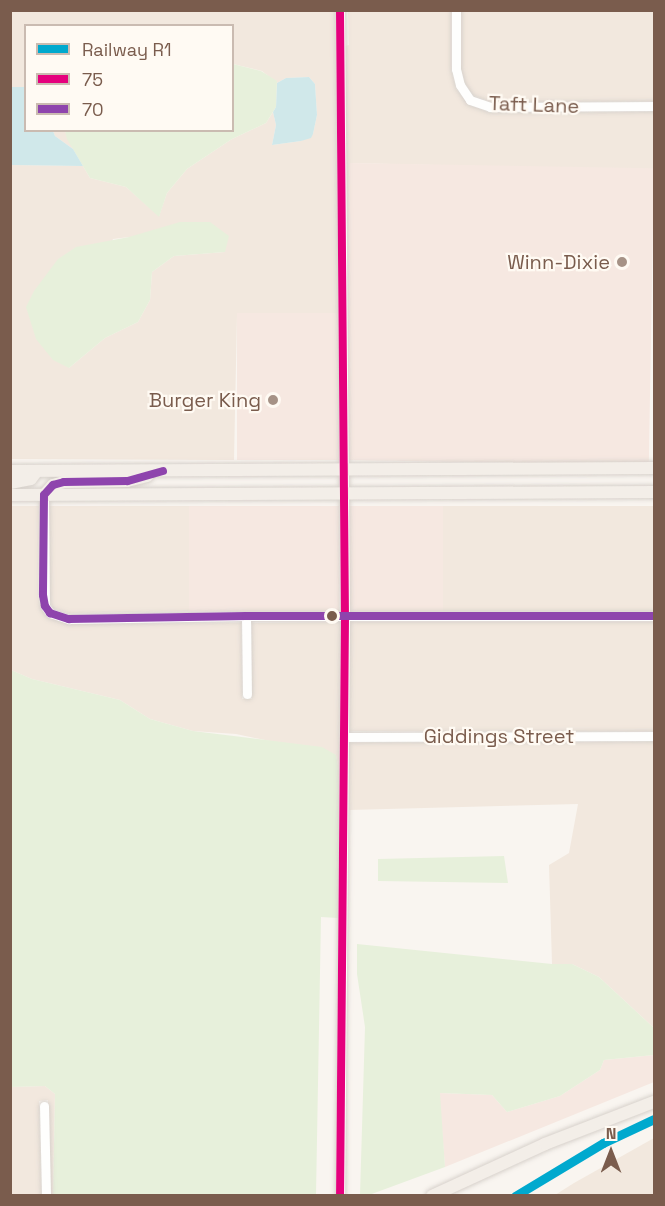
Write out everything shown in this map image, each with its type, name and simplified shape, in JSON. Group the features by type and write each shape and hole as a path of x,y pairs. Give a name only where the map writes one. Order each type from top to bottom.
{"main road":[{"path":"10,471 654,468"},
{"path":"10,483 32,479 37,471"},
{"path":"45,495 53,485 64,482 127,481 163,471"},
{"path":"10,495 654,492"},
{"path":"432,1196 545,1144 654,1102"}],"street":[{"path":"340,10 345,617 340,1196"},
{"name":"Taft Lane","path":"456,10 456,69 460,85 470,100 490,107 654,106"},
{"path":"45,495 43,595 50,613 69,619 246,616 654,616"},
{"path":"246,616 247,694"},
{"name":"Giddings Street","path":"344,737 654,736"},
{"path":"44,1106 46,1196"}],"shaded area":[{"path":"11,11 335,11 339,313 237,316 234,460 11,459 11,165 83,166 90,178 126,187 159,216 167,193 187,169 232,139 266,123 273,112 276,125 272,145 301,141 313,134 317,115 315,84 309,77 286,78 277,83 262,71 234,64 234,24 24,24 24,87 11,87","holes":["129,237 225,252 174,256 152,272 150,300 138,322 105,338 69,368 113,239"]},
{"path":"348,11 451,11 451,70 456,89 469,105 490,113 654,112 654,170 350,163 349,313 345,46 349,45"},
{"path":"461,11 654,11 654,101 491,102 473,95 465,83 461,69"},
{"path":"53,132 65,132 73,149 55,136"},
{"path":"350,163 654,168 649,465 345,460"},
{"path":"237,313 339,313 339,460 237,460"},
{"path":"10,506 39,506 38,596 40,607 46,616 69,624 241,623 242,699 252,699 252,623 340,622 339,771 336,755 236,734 193,731 150,719 120,700 32,679 11,670"},
{"path":"49,506 189,506 194,611 69,613 53,608 48,594"},
{"path":"189,506 339,506 339,611 189,611"},
{"path":"349,506 443,506 443,611 349,611"},
{"path":"443,506 654,506 654,611 443,611"},
{"path":"350,622 654,622 654,731 350,731"},
{"path":"654,742 654,1028 599,977 572,964 552,964 549,865 569,853 578,804 349,810 349,743"},
{"path":"654,1055 654,1082 445,1167 439,1093 492,1095 507,1112 560,1096 600,1070 604,1060"},
{"path":"45,1086 55,1094 53,1195 51,1195 48,1100 39,1101 41,1195 11,1195 10,1087"},
{"path":"654,1138 654,1195 555,1195 574,1183"}],"green space":[{"path":"234,64 261,71 277,81 276,107 266,123 232,139 187,169 167,193 159,217 126,187 90,178 65,132 234,132"},
{"path":"180,222 210,222 229,236 225,252 174,256 152,272 150,300 138,322 105,338 69,368 53,360 36,339 26,307 34,291 58,259 76,247 129,237"},
{"path":"11,670 32,679 120,700 150,719 193,731 322,747 336,755 339,771 338,918 321,917 316,1195 53,1195 55,1094 45,1086 11,1087"},
{"path":"504,856 508,883 378,881 378,859"},
{"path":"357,944 552,964 572,964 599,977 654,1028 654,1055 604,1060 600,1070 560,1096 507,1112 492,1095 440,1093 445,1167 369,1195 360,1195 365,1027 357,974"}],"water":[{"path":"309,77 315,84 317,115 311,138 272,145 276,125 273,112 276,107 277,83 286,78"},
{"path":"11,87 24,87 24,132 53,132 55,136 73,149 83,166 11,165"}],"railway":[{"path":"515,1196 603,1143 654,1119"}],"rail line":[{"name":"R1","path":"515,1196 603,1143 654,1119"}],"transit line":[{"name":"75","path":"340,10 345,617 340,1196"},
{"name":"70","path":"163,471 127,481 64,482 53,485 44,495 43,595 45,606 50,613 69,619 246,616 654,616"}],"place":[{"name":"Winn-Dixie","path":"622,262"},
{"name":"Burger King","path":"273,400"}]}
